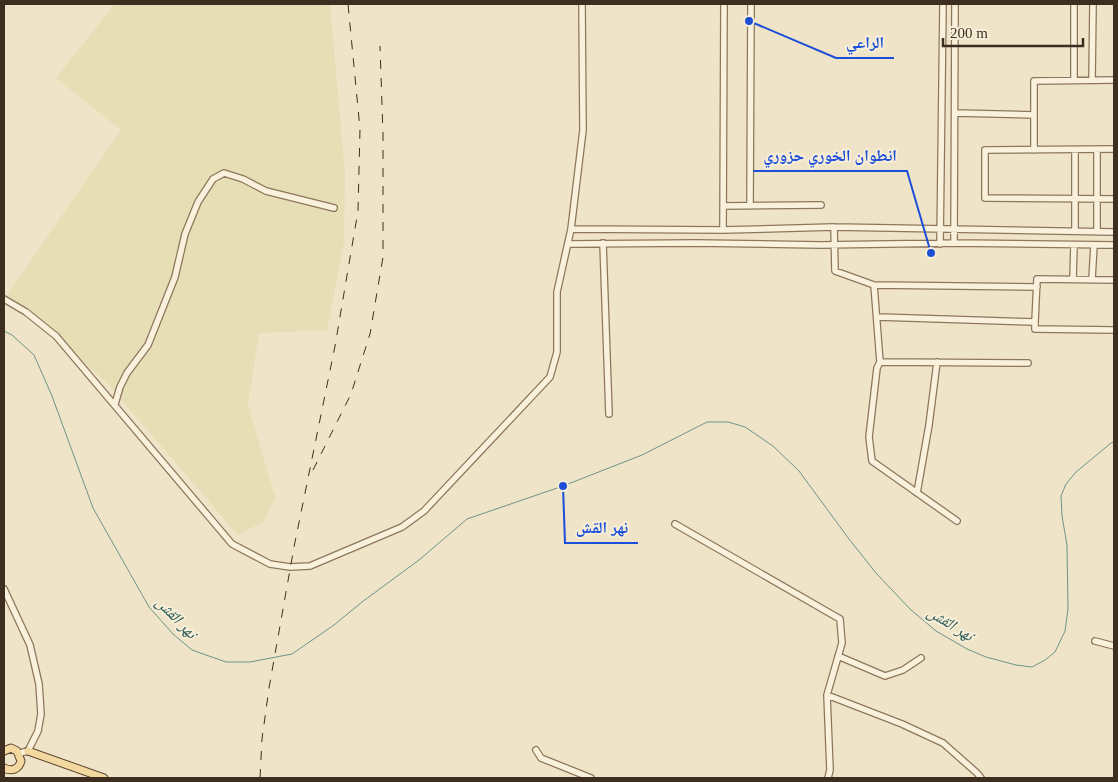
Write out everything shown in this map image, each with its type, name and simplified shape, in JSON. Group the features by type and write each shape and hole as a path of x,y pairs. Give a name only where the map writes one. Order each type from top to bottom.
{"main road":[{"path":"4,751 11,748 20,753 21,761 15,769 6,769 5,778"},
{"path":"28,751 104,778"}],"street":[{"path":"4,299 26,312 56,336 232,544 270,564 290,567 310,566 402,527 424,511 550,377 557,352 557,292 571,229 583,130 582,4"},
{"path":"723,230 724,4"},
{"path":"750,206 751,4"},
{"path":"940,244 942,4"},
{"path":"954,243 956,4"},
{"path":"1074,4 1074,80"},
{"path":"1092,80 1093,4"},
{"path":"1034,150 1034,81 1114,80"},
{"path":"956,113 1034,115"},
{"path":"1114,149 986,150 985,198 1114,199"},
{"path":"1075,150 1075,231"},
{"path":"1096,150 1097,232"},
{"path":"115,404 120,386 127,373 148,345 175,278 185,234 198,202 213,179 224,173 243,179 266,191 334,208"},
{"path":"723,206 821,205"},
{"path":"571,229 723,230 834,227 1114,232"},
{"path":"834,227 835,271 874,285 1037,287"},
{"path":"603,243 609,414"},
{"path":"568,244 835,245 954,243 1114,245"},
{"path":"1073,279 1074,245"},
{"path":"1092,279 1094,245"},
{"path":"1114,280 1037,279 1035,322 1035,329 1114,330"},
{"path":"874,285 878,317 880,362 877,368 869,437 872,461 957,521"},
{"path":"878,317 1035,322"},
{"path":"880,362 1028,363"},
{"path":"917,493 930,425 937,362"},
{"path":"675,524 840,619 842,644 827,695 830,770 828,778"},
{"path":"4,589 30,645 39,684 41,714 38,731 28,751 20,753"},
{"path":"1095,641 1114,646"},
{"path":"838,656 885,676 903,670 921,658"},
{"path":"827,695 902,724 943,744 981,778"},
{"path":"536,750 541,758 591,778"}],"shaded area":[{"path":"115,4 330,4 345,174 344,242 327,330 259,333 248,405 275,497 263,522 238,535 106,382 7,295 121,130 56,78"}],"waterway":[{"name":"نهر القش","path":"4,331 12,335 34,355 52,396 93,508 149,607 173,634 192,650 226,662 250,662 292,654 334,625 419,560 467,519 563,486 642,455 707,422 728,422 745,427 773,446 799,471 876,573 910,609 936,631 967,649 986,657 1032,667 1055,652 1065,631 1068,609 1067,545 1061,496 1066,484 1076,472 1114,442"}],"railway":[{"path":"260,778 262,739 269,688 294,547 335,346 358,211 360,129 348,4"},
{"path":"313,470 351,394 370,334 383,257 383,134 380,46"}],"place":[{"name":"الراعي","path":"749,21"},
{"name":"انطوان الخوري حزوري","path":"931,253"},
{"name":"نهر القش","path":"563,486"}]}
